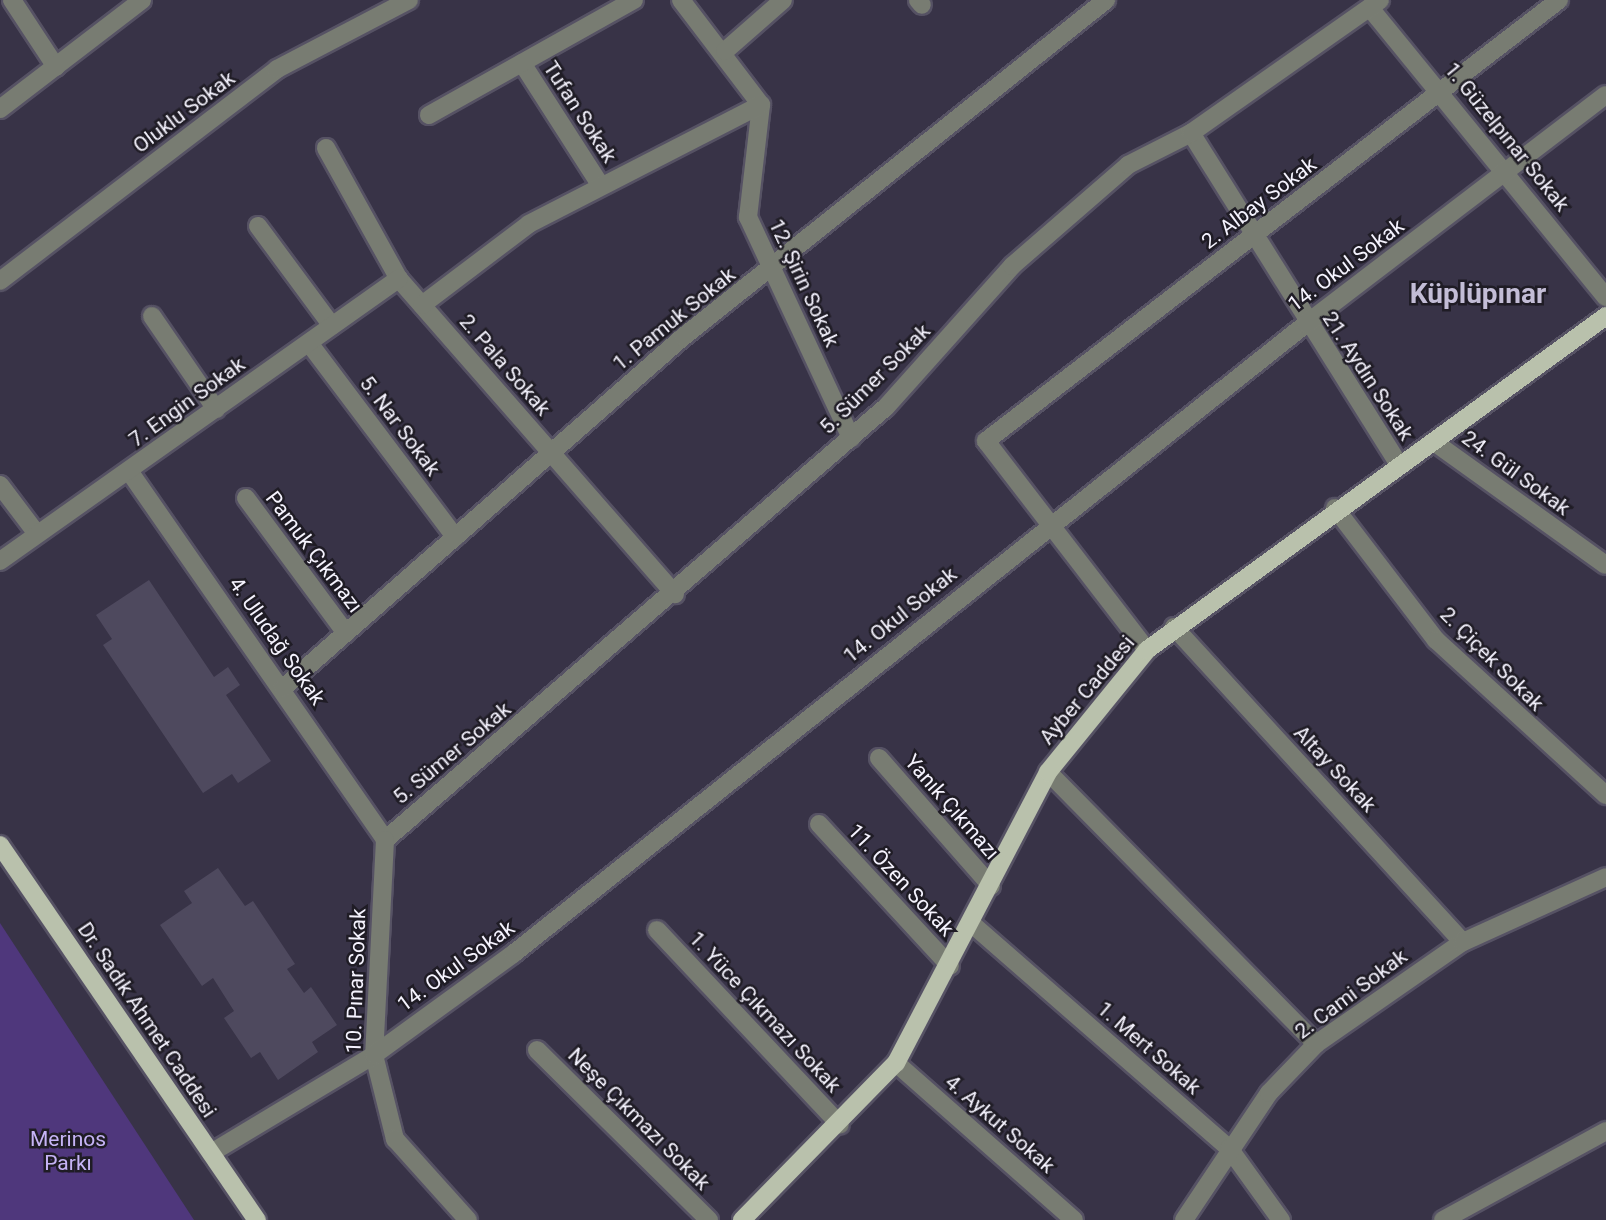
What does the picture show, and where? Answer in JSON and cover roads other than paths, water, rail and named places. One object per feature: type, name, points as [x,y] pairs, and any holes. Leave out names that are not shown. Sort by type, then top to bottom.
[{"type":"main road","name":"Ayber Caddesi","points":[[741,1220],[840,1125],[897,1063],[972,925],[1048,772],[1147,650],[1335,508],[1434,442],[1606,316]]},
{"type":"main road","name":"Dr. Sadık Ahmet Caddesi","points":[[0,845],[257,1220]]},
{"type":"street","points":[[12,0],[56,67]]},
{"type":"street","points":[[0,108],[142,0]]},
{"type":"street","name":"Oluklu Sokak","points":[[0,281],[277,69],[409,0]]},
{"type":"street","name":"Tufan Sokak","points":[[429,115],[634,0]]},
{"type":"street","points":[[422,305],[529,224],[761,105],[725,51],[681,0]]},
{"type":"street","points":[[725,51],[783,0]]},
{"type":"street","name":"1. Pamuk Sokak","points":[[283,688],[552,452],[770,269],[1106,0]]},
{"type":"street","name":"2. Albay Sokak","points":[[1048,526],[986,442],[1442,93],[1559,0]]},
{"type":"street","name":"1. Güzelpınar Sokak","points":[[1375,4],[1442,93],[1606,297]]},
{"type":"street","name":"5. Sümer Sokak","points":[[385,840],[675,594],[851,438],[1012,266],[1128,165],[1191,133],[1375,4]]},
{"type":"street","name":"Tufan Sokak","points":[[522,63],[601,186]]},
{"type":"street","name":"14. Okul Sokak","points":[[211,1153],[374,1055],[513,954],[1048,526],[1306,324],[1606,95]]},
{"type":"street","name":"12. Şirin Sokak","points":[[761,105],[748,217],[851,438]]},
{"type":"street","name":"21. Aydın Sokak","points":[[1191,133],[1251,237],[1399,464]]},
{"type":"street","name":"2. Pala Sokak","points":[[326,148],[399,279],[675,594]]},
{"type":"street","points":[[258,226],[332,326]]},
{"type":"street","name":"7. Engin Sokak","points":[[0,561],[399,279]]},
{"type":"street","points":[[152,316],[216,409]]},
{"type":"street","name":"5. Nar Sokak","points":[[309,343],[455,537]]},
{"type":"street","name":"24. Gül Sokak","points":[[1434,442],[1606,565]]},
{"type":"street","name":"4. Uludağ Sokak","points":[[129,471],[283,688],[385,840]]},
{"type":"street","points":[[0,485],[37,534]]},
{"type":"street","name":"Pamuk Çıkmazı","points":[[246,498],[346,633]]},
{"type":"street","name":"2. Çiçek Sokak","points":[[1335,508],[1436,640],[1606,795]]},
{"type":"street","points":[[1048,526],[1147,650]]},
{"type":"street","name":"Altay Sokak","points":[[1174,627],[1463,942]]},
{"type":"street","name":"Yanık Çıkmazı","points":[[879,758],[991,886]]},
{"type":"street","points":[[1048,772],[1316,1044]]},
{"type":"street","name":"11. Özen Sokak","points":[[819,824],[950,966]]},
{"type":"street","name":"10. Pınar Sokak","points":[[385,840],[374,1055],[395,1139],[468,1220]]},
{"type":"street","name":"2. Cami Sokak","points":[[1184,1220],[1229,1148],[1316,1044],[1463,942],[1606,877]]},
{"type":"street","name":"1. Mert Sokak","points":[[972,925],[1229,1148],[1281,1220]]},
{"type":"street","name":"1. Yüce Çıkmazı Sokak","points":[[657,930],[840,1125]]},
{"type":"street","name":"Neşe Çıkmazı Sokak","points":[[537,1050],[709,1220]]},
{"type":"street","name":"4. Aykut Sokak","points":[[897,1063],[1074,1220]]},
{"type":"street","points":[[1443,1220],[1606,1131]]},
{"type":"district","name":"Küplüpınar","points":[[1478,294]]},
{"type":"park label","name":"Merinos Parkı","points":[[68,1151]]}]
